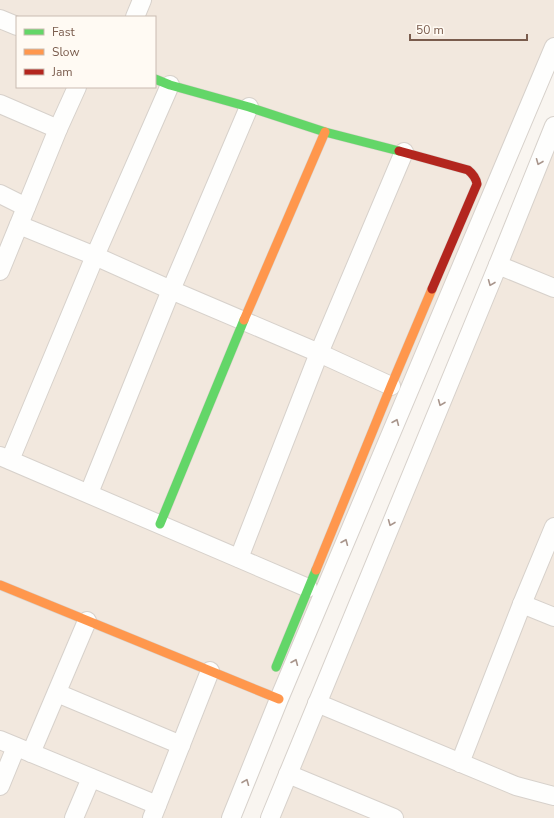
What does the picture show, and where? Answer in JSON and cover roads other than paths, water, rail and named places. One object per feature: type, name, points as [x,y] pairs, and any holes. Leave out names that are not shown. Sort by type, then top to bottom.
[{"type":"street","points":[[135,16],[142,0]]},
{"type":"street","points":[[0,19],[16,26]]},
{"type":"street","points":[[231,818],[279,699],[554,47]]},
{"type":"street","points":[[276,667],[391,386],[478,184],[476,178],[468,170],[325,132],[162,82],[95,256],[5,458],[308,588]]},
{"type":"street","points":[[0,271],[58,129],[77,88]]},
{"type":"street","points":[[0,104],[58,129]]},
{"type":"street","points":[[89,493],[171,290],[248,108]]},
{"type":"street","points":[[270,818],[554,126]]},
{"type":"street","points":[[160,524],[244,321],[325,132]]},
{"type":"street","points":[[239,558],[319,353],[404,152]]},
{"type":"street","points":[[0,194],[26,206]]},
{"type":"street","points":[[19,225],[95,256],[319,353],[391,386]]},
{"type":"street","points":[[498,265],[554,288]]},
{"type":"street","points":[[460,763],[522,604],[554,527]]},
{"type":"street","points":[[0,585],[279,699]]},
{"type":"street","points":[[522,604],[554,617]]},
{"type":"street","points":[[0,786],[16,747],[57,692],[87,621]]},
{"type":"street","points":[[16,747],[91,778],[154,812],[210,671]]},
{"type":"street","points":[[57,692],[181,745]]},
{"type":"street","points":[[317,703],[516,786],[554,796]]},
{"type":"street","points":[[288,774],[394,818]]},
{"type":"street","points":[[74,818],[91,778]]}]
